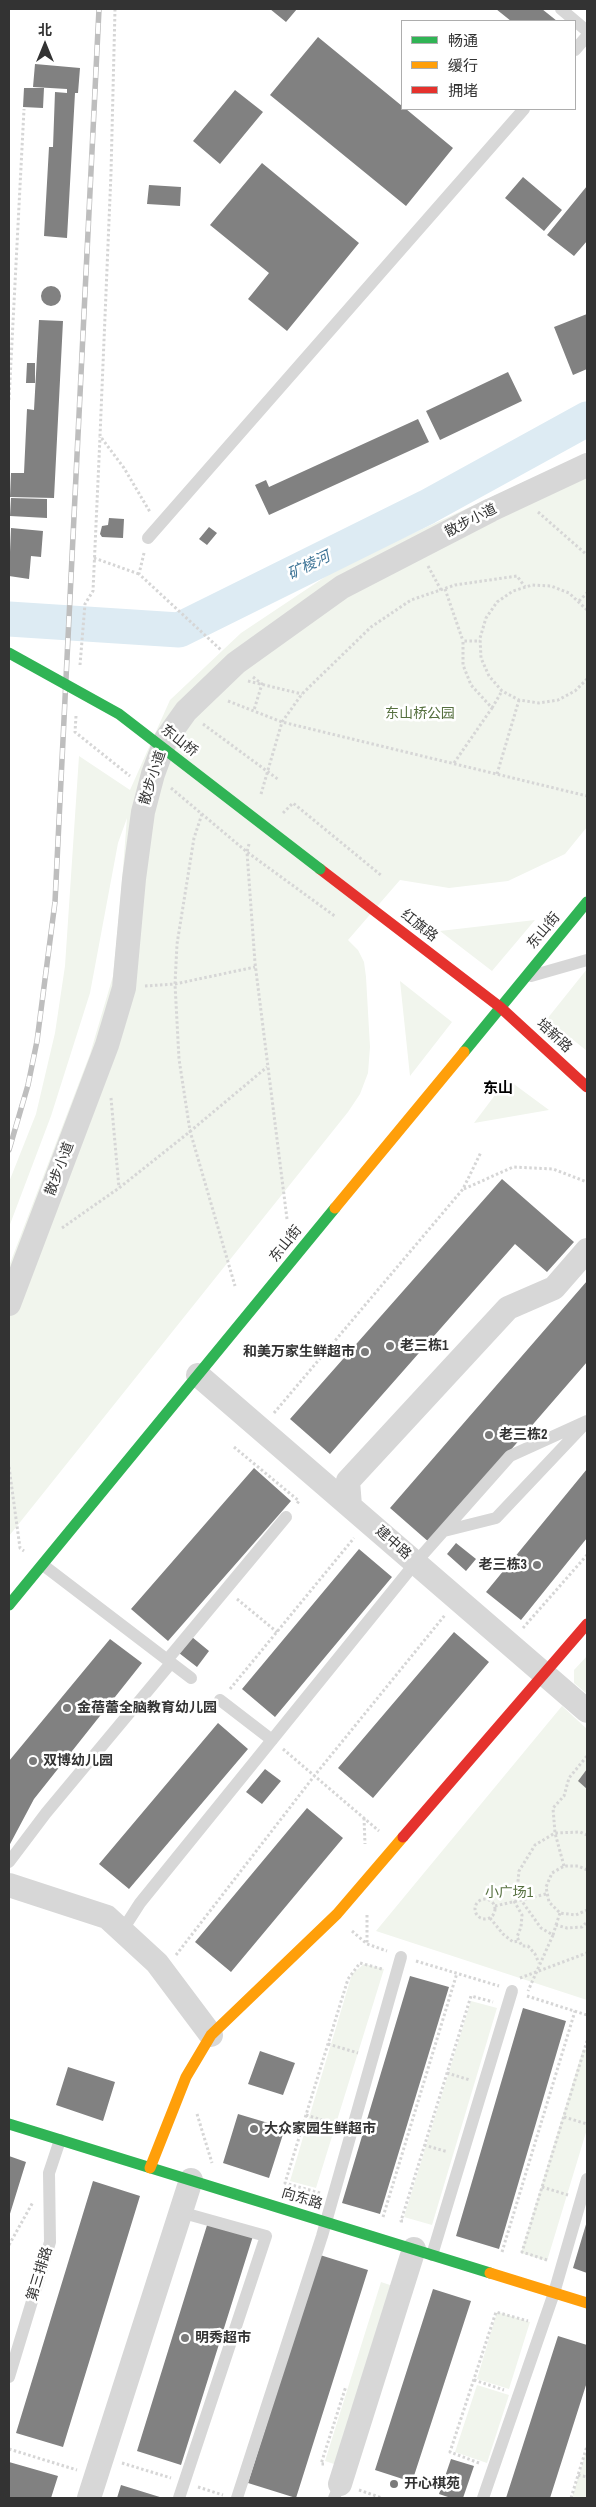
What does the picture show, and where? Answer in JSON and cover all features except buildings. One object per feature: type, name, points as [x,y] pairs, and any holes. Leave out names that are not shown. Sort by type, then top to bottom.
[{"type":"main road","name":"东山桥","points":[[9,654],[119,714],[320,869]]},
{"type":"main road","name":"红旗路","points":[[320,869],[500,1007]]},
{"type":"main road","name":"东山街","points":[[9,1605],[587,902]]},
{"type":"main road","name":"培新路","points":[[500,1007],[583,1081]]},
{"type":"main road","points":[[150,2168],[186,2077],[211,2035],[337,1914],[587,1624]]},
{"type":"main road","name":"向东路","points":[[9,2124],[587,2303]]},
{"type":"street","name":"散步小道","points":[[9,1304],[107,1045],[124,988],[134,879],[151,782],[166,739],[186,711],[223,674],[275,633],[342,587],[521,496],[587,465]]},
{"type":"street","points":[[350,1506],[348,1481],[508,1308],[554,1288],[587,1250]]},
{"type":"street","name":"建中路","points":[[198,1375],[587,1711]]},
{"type":"street","points":[[9,1885],[106,1917],[157,1963],[211,2035]]},
{"type":"street","points":[[89,2498],[191,2180]]},
{"type":"street","points":[[337,2491],[423,2252]]},
{"type":"lane","points":[[561,9],[574,20]]},
{"type":"lane","points":[[576,22],[587,31]]},
{"type":"lane","points":[[576,49],[587,36]]},
{"type":"lane","points":[[148,538],[523,110]]},
{"type":"lane","points":[[524,978],[587,960]]},
{"type":"lane","points":[[122,1931],[140,1903],[275,1742],[416,1562],[510,1456],[587,1421]]},
{"type":"lane","points":[[444,1531],[496,1518],[587,1421]]},
{"type":"lane","points":[[9,1862],[46,1813],[286,1517]]},
{"type":"lane","points":[[43,1565],[191,1678]]},
{"type":"lane","points":[[224,1695],[275,1742]]},
{"type":"lane","points":[[237,2498],[326,2222],[401,1957]]},
{"type":"lane","points":[[423,2252],[438,2233],[512,1991]]},
{"type":"lane","name":"第三排路","points":[[9,2378],[50,2242],[49,2173],[60,2140]]},
{"type":"lane","points":[[483,2498],[554,2293],[587,2179]]},
{"type":"lane","points":[[179,2498],[266,2236],[180,2212]]},
{"type":"path","points":[[80,670],[85,604],[93,591],[111,173],[115,9]]},
{"type":"path","points":[[9,400],[24,109]]},
{"type":"path","points":[[100,436],[124,468],[150,510],[150,528],[139,574]]},
{"type":"path","points":[[521,496],[587,555]]},
{"type":"path","points":[[418,548],[443,589],[463,641],[463,665],[471,685],[492,708]]},
{"type":"path","points":[[94,558],[139,574],[211,640]]},
{"type":"path","points":[[260,798],[266,770],[282,722],[302,694],[371,627],[411,600],[443,589],[517,576],[525,587]]},
{"type":"path","points":[[587,610],[569,593],[551,586],[525,587],[513,591],[498,602],[486,618],[480,642],[481,658],[489,676],[502,691],[519,700],[539,703],[558,700],[575,691],[587,679]]},
{"type":"path","points":[[579,601],[587,593]]},
{"type":"path","points":[[463,641],[480,642]]},
{"type":"path","points":[[223,674],[302,694]]},
{"type":"path","points":[[454,763],[502,691]]},
{"type":"path","points":[[204,692],[282,722],[587,796]]},
{"type":"path","points":[[498,774],[519,700]]},
{"type":"path","points":[[77,706],[75,732],[202,814],[247,852],[336,917]]},
{"type":"path","points":[[186,711],[279,780]]},
{"type":"path","points":[[293,803],[382,876]]},
{"type":"path","points":[[202,814],[194,838],[178,935],[175,984],[179,1059],[190,1131],[235,1286]]},
{"type":"path","points":[[249,843],[247,852],[255,967],[286,1219]]},
{"type":"path","points":[[124,988],[175,984],[255,967]]},
{"type":"path","points":[[59,1231],[119,1188],[268,1066]]},
{"type":"path","points":[[111,1093],[119,1188]]},
{"type":"path","points":[[261,1429],[463,1189],[481,1152]]},
{"type":"path","points":[[463,1189],[513,1167],[553,1169],[587,1182]]},
{"type":"path","points":[[234,1447],[299,1501]]},
{"type":"path","points":[[9,1467],[20,1548]]},
{"type":"path","points":[[224,1695],[354,1540],[350,1506]]},
{"type":"path","points":[[521,1630],[587,1555]]},
{"type":"path","points":[[166,1974],[176,1954],[315,1775],[458,1599]]},
{"type":"path","points":[[244,1604],[276,1632]]},
{"type":"path","points":[[275,1742],[396,1846]]},
{"type":"path","points":[[564,1866],[555,1833],[553,1808],[564,1796],[569,1778],[587,1756]]},
{"type":"path","points":[[553,1935],[541,1928],[530,1916],[520,1900],[517,1892],[519,1871],[535,1845],[555,1833],[580,1832],[587,1835]]},
{"type":"path","points":[[587,1864],[586,1869],[564,1866],[552,1873],[546,1887],[549,1902],[560,1913],[576,1915],[587,1910]]},
{"type":"path","points":[[495,1906],[546,1894]]},
{"type":"path","points":[[485,1898],[495,1906],[494,1913],[490,1918],[483,1919],[478,1916],[475,1906],[485,1898]]},
{"type":"path","points":[[514,1901],[522,1915],[521,1928],[517,1937],[522,1946],[528,1946],[539,1963]]},
{"type":"path","points":[[526,1996],[553,1935],[560,1913]]},
{"type":"path","points":[[490,1918],[496,1929],[513,1942],[519,1941]]},
{"type":"path","points":[[553,1935],[556,1925],[567,1928],[582,1927],[587,1922]]},
{"type":"path","points":[[367,1944],[401,1957],[587,2015]]},
{"type":"path","points":[[535,1972],[587,1953]]},
{"type":"path","points":[[333,2196],[285,2183],[348,1978],[360,1963],[397,1973]]},
{"type":"path","points":[[374,2214],[383,2217],[457,1973]]},
{"type":"path","points":[[438,2233],[401,2221],[424,2145],[470,1996],[507,2006]]},
{"type":"path","points":[[494,2249],[503,2252],[575,2012]]},
{"type":"path","points":[[562,2266],[522,2252],[587,2041]]},
{"type":"path","points":[[328,2044],[373,2058]]},
{"type":"path","points":[[447,2073],[484,2084]]},
{"type":"path","points":[[197,2113],[220,2189]]},
{"type":"path","points":[[306,2115],[352,2129]]},
{"type":"path","points":[[564,2117],[587,2124]]},
{"type":"path","points":[[424,2145],[461,2157]]},
{"type":"path","points":[[9,2245],[49,2173]]},
{"type":"path","points":[[542,2187],[582,2199]]},
{"type":"path","points":[[493,2468],[450,2452],[496,2312],[543,2325]]},
{"type":"path","points":[[474,2380],[519,2394]]},
{"type":"path","points":[[571,2498],[587,2446]]},
{"type":"path","points":[[9,2449],[184,2483],[218,2494]]},
{"type":"path","points":[[578,2475],[587,2478]]},
{"type":"green space","name":"东山桥公园","points":[[587,453],[587,827],[565,854],[508,881],[449,888],[400,880],[348,940],[358,950],[364,962],[366,977],[370,1047],[368,1073],[360,1094],[348,1112],[9,1536],[9,1266],[90,1054],[113,976],[121,893],[127,818],[118,843],[90,993],[51,1116],[9,1227],[9,1182],[36,1114],[55,1033],[65,966],[79,756],[130,790],[170,700],[241,633],[340,567]]},
{"type":"green space","points":[[535,920],[492,971],[440,931]]},
{"type":"green space","points":[[587,969],[587,1051],[547,1019]]},
{"type":"green space","points":[[400,981],[452,1022],[410,1076]]},
{"type":"green space","points":[[507,1079],[549,1110],[474,1123]]},
{"type":"green space","points":[[587,1656],[587,1694],[574,1683],[574,1670]]},
{"type":"green space","name":"小广场1","points":[[562,1706],[587,1729],[587,2000],[376,1931]]},
{"type":"green space","points":[[364,1964],[384,1969],[316,2188],[290,2181],[352,1974]]},
{"type":"green space","points":[[471,2001],[497,2008],[432,2225],[404,2217]]},
{"type":"green space","points":[[583,2049],[587,2050],[587,2129],[547,2261],[521,2253]]},
{"type":"green space","points":[[381,2282],[396,2287],[340,2466],[325,2461]]},
{"type":"green space","points":[[497,2312],[530,2322],[509,2389],[477,2379]]},
{"type":"green space","points":[[477,2385],[509,2395],[487,2463],[455,2452]]},
{"type":"green space","points":[[587,2448],[587,2498],[572,2498]]},
{"type":"waterway","name":"矿棱河","points":[[9,619],[179,630],[427,507],[587,419]]},
{"type":"railway","points":[[9,1150],[28,1085],[37,1041],[55,902],[99,9]]},
{"type":"traffic: fast","points":[[9,653],[119,714],[320,869]]},
{"type":"traffic: fast","points":[[464,1052],[587,902]]},
{"type":"traffic: fast","points":[[9,1605],[335,1208]]},
{"type":"traffic: fast","points":[[9,2124],[490,2273]]},
{"type":"traffic: slow","points":[[335,1208],[464,1052]]},
{"type":"traffic: slow","points":[[150,2168],[186,2077],[211,2035],[337,1914],[403,1837]]},
{"type":"traffic: slow","points":[[490,2273],[587,2303]]},
{"type":"traffic: jam","points":[[320,869],[500,1007],[587,1087]]},
{"type":"traffic: jam","points":[[403,1837],[587,1624]]},
{"type":"place","name":"老三栋1","points":[[390,1346]]},
{"type":"place","name":"和美万家生鲜超市","points":[[365,1352]]},
{"type":"place","name":"老三栋2","points":[[489,1435]]},
{"type":"place","name":"老三栋3","points":[[537,1565]]},
{"type":"place","name":"金蓓蕾全脑教育幼儿园","points":[[67,1708]]},
{"type":"place","name":"双博幼儿园","points":[[33,1761]]},
{"type":"place","name":"大众家园生鲜超市","points":[[254,2129]]},
{"type":"place","name":"明秀超市","points":[[185,2338]]},
{"type":"place","name":"开心棋苑","points":[[394,2484]]},
{"type":"district","name":"东山","points":[[498,1089]]}]
